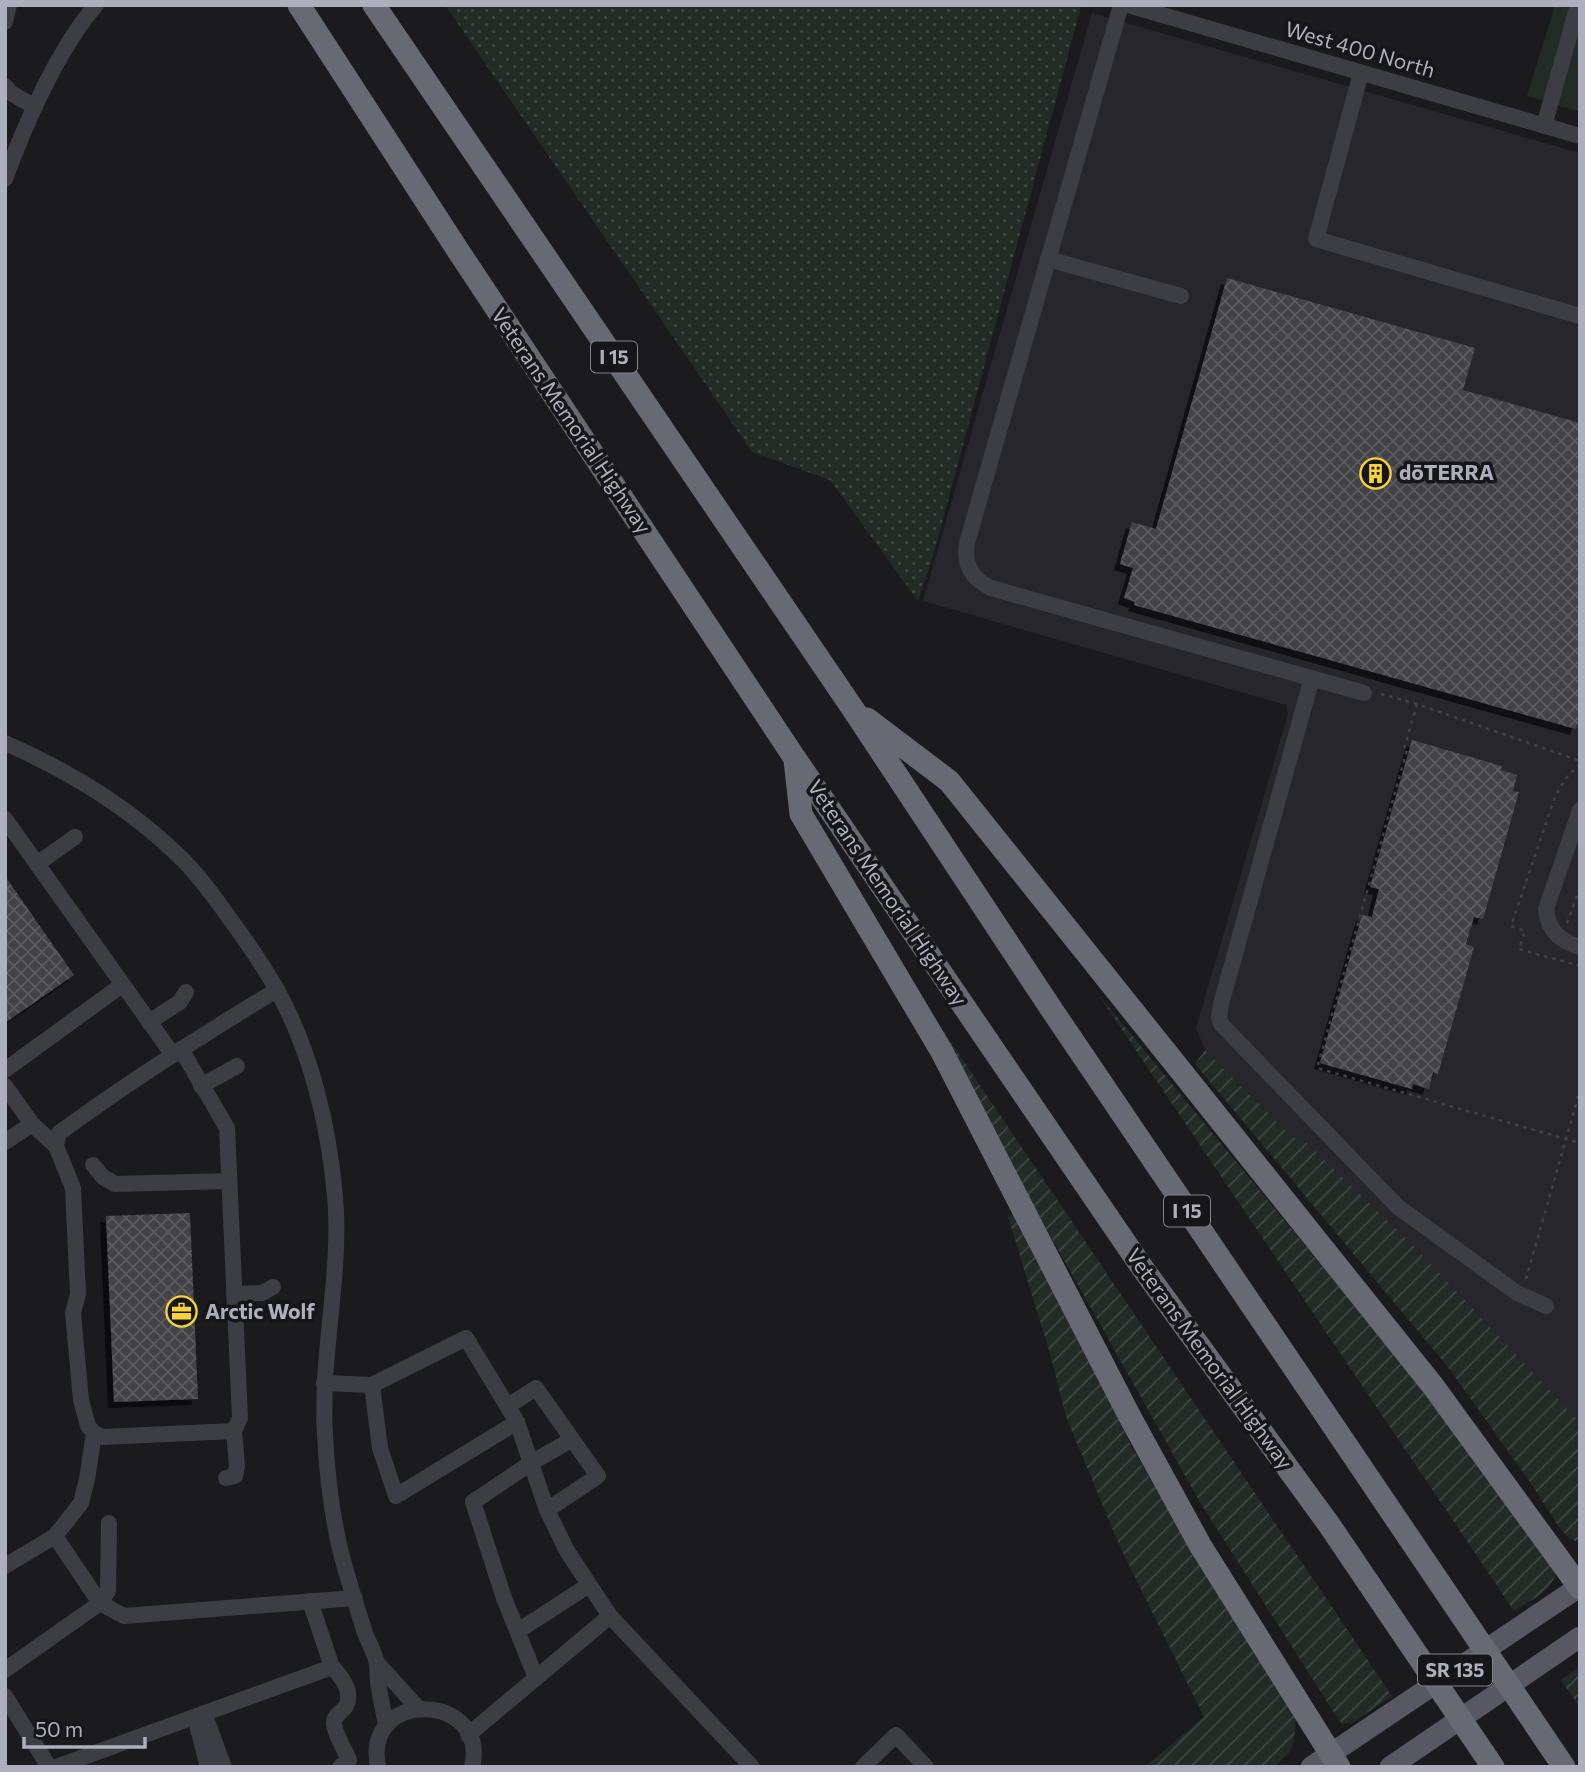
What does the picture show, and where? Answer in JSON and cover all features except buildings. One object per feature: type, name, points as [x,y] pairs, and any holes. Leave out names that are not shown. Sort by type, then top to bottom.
[{"type":"highway","name":"Veterans Memorial Highway","points":[[299,5],[463,259],[794,757],[1141,1266],[1330,1526],[1493,1767]]},
{"type":"highway","name":"I 15","points":[[374,5],[853,709],[1061,1025],[1564,1767]]},
{"type":"highway","points":[[853,709],[949,781],[1433,1385],[1579,1587]]},
{"type":"highway","points":[[794,757],[801,814],[942,1052],[1130,1417],[1200,1545],[1335,1760]]},
{"type":"main road","name":"SR 135","points":[[1311,1767],[1335,1760],[1579,1587]]},
{"type":"main road","name":"SR 135","points":[[1390,1767],[1580,1637]]},
{"type":"street","points":[[5,22],[9,5]]},
{"type":"street","points":[[5,178],[20,136],[35,107],[57,66],[96,5]]},
{"type":"street","points":[[1121,5],[967,543],[966,557],[970,571],[975,579],[990,588],[1364,693]]},
{"type":"street","name":"West 400 North","points":[[1128,5],[1580,136]]},
{"type":"street","points":[[1544,126],[1572,58],[1578,5]]},
{"type":"street","points":[[1361,73],[1316,239],[1580,316]]},
{"type":"street","points":[[5,86],[11,93],[35,107]]},
{"type":"street","points":[[1048,259],[1181,296]]},
{"type":"street","points":[[1312,678],[1219,1010],[1221,1024],[1398,1207],[1521,1296],[1546,1306]]},
{"type":"street","points":[[5,743],[63,770],[93,789],[145,826],[181,858],[220,904],[277,990],[298,1038],[323,1117],[335,1195],[335,1267],[324,1383],[324,1432],[334,1516],[342,1555],[377,1663],[386,1726]]},
{"type":"street","points":[[1580,810],[1546,909],[1548,923],[1557,936],[1580,947]]},
{"type":"street","points":[[5,819],[149,1022],[177,1052],[226,1128],[240,1418],[234,1430],[237,1466],[235,1476],[226,1478]]},
{"type":"street","points":[[37,864],[75,837]]},
{"type":"street","points":[[5,1070],[122,985]]},
{"type":"street","points":[[55,1146],[59,1133],[177,1052],[277,990]]},
{"type":"street","points":[[149,1022],[180,1002],[186,992]]},
{"type":"street","points":[[201,1086],[237,1066]]},
{"type":"street","points":[[5,1086],[32,1124],[55,1146],[73,1188],[78,1294],[73,1314],[79,1388],[88,1426],[102,1437],[234,1430]]},
{"type":"street","points":[[5,1142],[32,1124]]},
{"type":"street","points":[[93,1165],[103,1177],[116,1184],[229,1181]]},
{"type":"street","points":[[234,1294],[262,1293],[273,1287]]},
{"type":"street","points":[[324,1383],[372,1385],[466,1338],[517,1422],[547,1510],[567,1551],[589,1585],[610,1616],[752,1767]]},
{"type":"street","points":[[372,1385],[380,1448],[396,1496],[517,1422]]},
{"type":"street","points":[[508,1406],[536,1388],[598,1476],[547,1510]]},
{"type":"street","points":[[5,1566],[55,1536],[81,1503],[94,1433]]},
{"type":"street","points":[[536,1678],[504,1598],[473,1502],[571,1440]]},
{"type":"street","points":[[5,1670],[100,1603],[108,1591],[109,1523]]},
{"type":"street","points":[[55,1536],[100,1603],[124,1616],[355,1598]]},
{"type":"street","points":[[518,1631],[589,1585]]},
{"type":"street","points":[[310,1601],[332,1667],[348,1691],[346,1706],[336,1716],[334,1724],[349,1760],[340,1767]]},
{"type":"street","points":[[468,1734],[610,1616]]},
{"type":"street","points":[[377,1663],[413,1703],[447,1713],[459,1722],[468,1734],[472,1748],[472,1767]]},
{"type":"street","points":[[56,1767],[89,1761],[199,1715],[332,1667]]},
{"type":"street","points":[[5,1696],[49,1767]]},
{"type":"street","points":[[376,1765],[380,1737],[386,1726],[413,1703]]},
{"type":"street","points":[[199,1715],[208,1767]]},
{"type":"street","points":[[199,1715],[224,1767]]},
{"type":"street","points":[[863,1767],[896,1735],[926,1767]]},
{"type":"path","points":[[1364,693],[1365,689],[1417,704],[1580,763],[1565,779],[1555,797],[1511,926],[1525,931],[1519,949],[1580,966]]},
{"type":"path","points":[[1417,704],[1404,749],[1407,750],[1317,1068],[1580,1143]]},
{"type":"path","points":[[1521,1296],[1580,1090]]},
{"type":"shaded area","points":[[445,5],[1081,7],[932,560],[918,601],[830,480],[752,452]]},
{"type":"shaded area","points":[[1555,5],[1580,5],[1580,112],[1527,96]]},
{"type":"shaded area","points":[[1092,13],[1580,153],[1580,1422],[1416,1248],[1306,1142],[1292,1137],[1205,1050],[1196,1028],[1288,714],[1286,705],[923,601]]},
{"type":"shaded area","points":[[1098,994],[1443,1413],[1555,1571],[1551,1584],[1540,1594],[1514,1611]]},
{"type":"shaded area","points":[[921,998],[1392,1696],[1352,1723],[1342,1724],[1336,1716],[1201,1504],[965,1084]]},
{"type":"shaded area","points":[[1205,1050],[1292,1137],[1306,1142],[1416,1248],[1580,1422],[1580,1544],[1559,1527],[1448,1367],[1195,1064]]},
{"type":"shaded area","points":[[1014,1214],[1085,1348],[1130,1444],[1216,1590],[1296,1716],[1294,1741],[1289,1753],[1274,1767],[1145,1767],[1204,1717],[1120,1547],[1066,1417],[1051,1357],[1008,1217]]},
{"type":"shaded area","points":[[1580,1666],[1580,1708],[1561,1680]]},
{"type":"place","name":"dōTERRA","points":[[1376,473]]},
{"type":"place","name":"Arctic Wolf","points":[[182,1312]]}]
